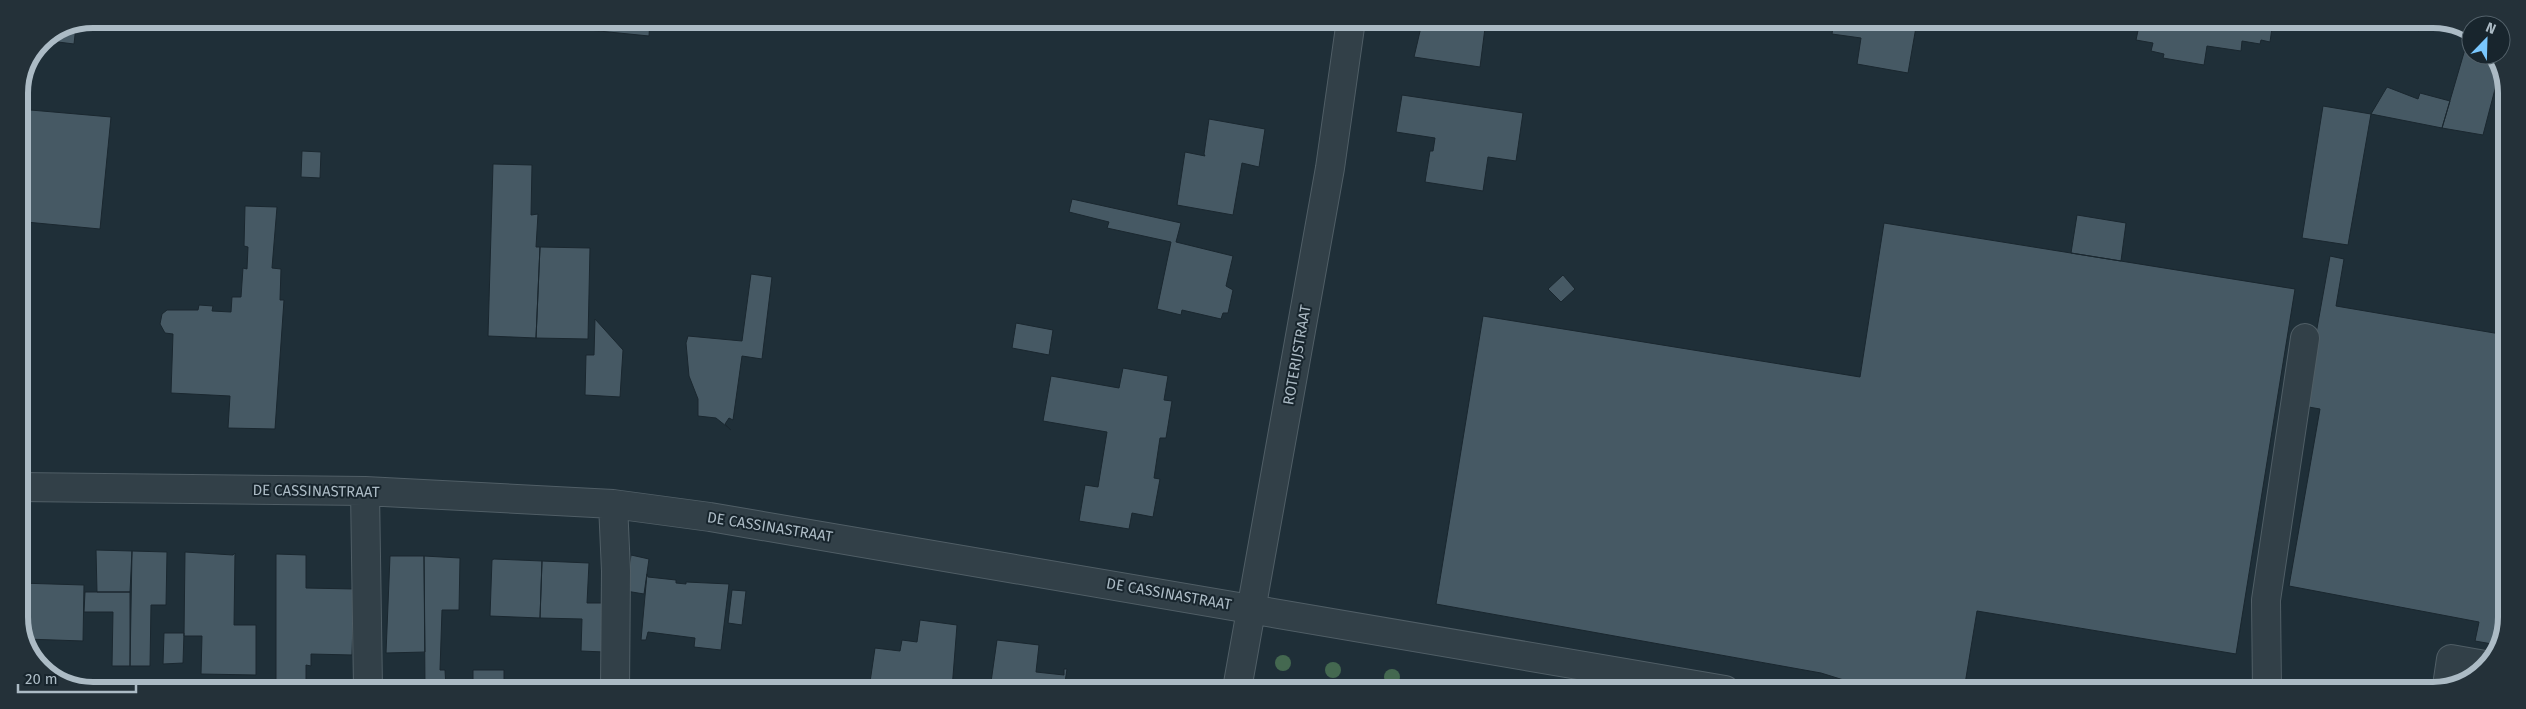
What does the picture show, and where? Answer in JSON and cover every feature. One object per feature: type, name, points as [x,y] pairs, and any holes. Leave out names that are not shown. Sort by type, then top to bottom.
[{"type":"street","name":"ROTERIJSTRAAT","points":[[1238,682],[1330,168],[1350,28]]},
{"type":"street","points":[[2267,682],[2266,600],[2305,338]]},
{"type":"street","name":"DE CASSINASTRAAT","points":[[28,486],[365,492],[613,504],[710,517],[1252,608],[1602,679],[1636,682]]},
{"type":"street","points":[[365,492],[368,682]]},
{"type":"street","points":[[613,504],[616,571],[615,682]]},
{"type":"street","points":[[2448,680],[2451,659],[2477,664]]},
{"type":"building","points":[[568,28],[649,28],[649,36]]},
{"type":"building","points":[[1421,28],[1485,28],[1480,67],[1414,57]]},
{"type":"building","points":[[1833,28],[1916,28],[1908,73],[1857,64],[1861,38],[1832,34]]},
{"type":"building","points":[[2139,28],[2272,28],[2270,42],[2261,40],[2260,44],[2242,41],[2241,51],[2207,46],[2204,65],[2163,58],[2164,54],[2151,51],[2153,43],[2136,40]]},
{"type":"building","points":[[76,30],[74,44],[54,41],[68,32]]},
{"type":"building","points":[[2461,63],[2461,65],[2492,65],[2494,68],[2497,81],[2483,135],[2442,128]]},
{"type":"building","points":[[2387,87],[2418,99],[2420,93],[2450,101],[2442,128],[2371,114]]},
{"type":"building","points":[[1402,95],[1523,113],[1516,161],[1488,157],[1483,191],[1425,182],[1430,151],[1433,151],[1435,138],[1396,132]]},
{"type":"building","points":[[2323,106],[2371,114],[2348,245],[2302,238]]},
{"type":"building","points":[[28,110],[111,117],[100,229],[28,222]]},
{"type":"building","points":[[1209,119],[1265,129],[1259,167],[1242,163],[1233,215],[1177,205],[1185,152],[1205,156]]},
{"type":"building","points":[[302,151],[321,152],[320,178],[301,177]]},
{"type":"building","points":[[493,164],[532,165],[531,215],[538,214],[536,247],[540,247],[536,338],[488,336]]},
{"type":"building","points":[[1072,199],[1181,223],[1176,242],[1233,256],[1226,286],[1233,290],[1228,313],[1223,313],[1221,319],[1182,310],[1181,315],[1157,309],[1171,242],[1107,228],[1109,222],[1069,212]]},
{"type":"building","points":[[245,206],[277,207],[272,268],[281,269],[280,300],[284,300],[275,429],[228,428],[230,396],[171,393],[173,334],[165,333],[160,324],[162,314],[167,310],[198,310],[199,305],[213,306],[212,311],[231,312],[232,297],[241,297],[243,268],[247,269],[248,247],[244,246]]},
{"type":"building","points":[[2077,215],[2126,223],[2121,261],[2071,253]]},
{"type":"building","points":[[1884,223],[2295,289],[2236,654],[1977,611],[1965,682],[1850,682],[1821,673],[1436,604],[1483,316],[1860,377]]},
{"type":"building","points":[[540,247],[590,248],[588,339],[536,338]]},
{"type":"building","points":[[2330,256],[2344,259],[2336,306],[2498,334],[2498,625],[2492,644],[2475,641],[2479,622],[2289,586],[2320,409],[2303,406]]},
{"type":"building","points":[[751,274],[772,277],[762,359],[742,356],[733,420],[729,418],[725,424],[731,430],[716,418],[698,416],[698,399],[689,376],[686,343],[688,336],[742,341]]},
{"type":"building","points":[[1563,275],[1575,289],[1561,302],[1548,289]]},
{"type":"building","points":[[595,319],[623,350],[620,397],[585,395],[586,355],[594,355]]},
{"type":"building","points":[[1016,323],[1053,330],[1049,355],[1012,348]]},
{"type":"building","points":[[1123,368],[1168,376],[1164,400],[1172,401],[1166,438],[1160,438],[1154,478],[1160,479],[1153,517],[1132,513],[1129,529],[1079,521],[1085,485],[1098,487],[1107,432],[1043,421],[1051,376],[1119,388]]},
{"type":"building","points":[[96,550],[132,551],[130,592],[97,592]]},
{"type":"building","points":[[132,551],[167,552],[166,605],[151,605],[150,666],[130,666]]},
{"type":"building","points":[[185,552],[233,555],[235,553],[234,625],[256,625],[256,675],[201,674],[202,636],[184,636]]},
{"type":"building","points":[[276,554],[306,555],[306,588],[354,589],[352,655],[311,654],[311,666],[306,665],[306,682],[276,682]]},
{"type":"building","points":[[631,555],[649,559],[644,594],[626,591]]},
{"type":"building","points":[[390,556],[424,556],[425,652],[386,653]]},
{"type":"building","points":[[424,556],[460,558],[459,610],[442,610],[440,670],[445,670],[446,682],[425,682]]},
{"type":"building","points":[[492,560],[542,561],[540,618],[490,616]]},
{"type":"building","points":[[542,561],[589,563],[587,603],[605,603],[604,652],[581,651],[582,619],[540,618]]},
{"type":"building","points":[[647,574],[648,577],[676,580],[676,583],[729,584],[721,650],[694,647],[695,638],[648,632],[646,640],[641,640]]},
{"type":"building","points":[[28,583],[84,585],[83,641],[32,639],[28,620]]},
{"type":"building","points":[[732,590],[746,591],[742,625],[728,623]]},
{"type":"building","points":[[85,592],[130,592],[130,666],[112,666],[113,612],[84,612]]},
{"type":"building","points":[[920,620],[957,625],[953,682],[870,682],[875,648],[900,651],[902,640],[917,642]]},
{"type":"building","points":[[164,633],[184,633],[183,663],[163,664]]},
{"type":"building","points":[[997,640],[1039,645],[1036,672],[1064,675],[1064,669],[1067,669],[1065,682],[991,682]]},
{"type":"building","points":[[473,670],[504,670],[504,682],[473,682]]}]
